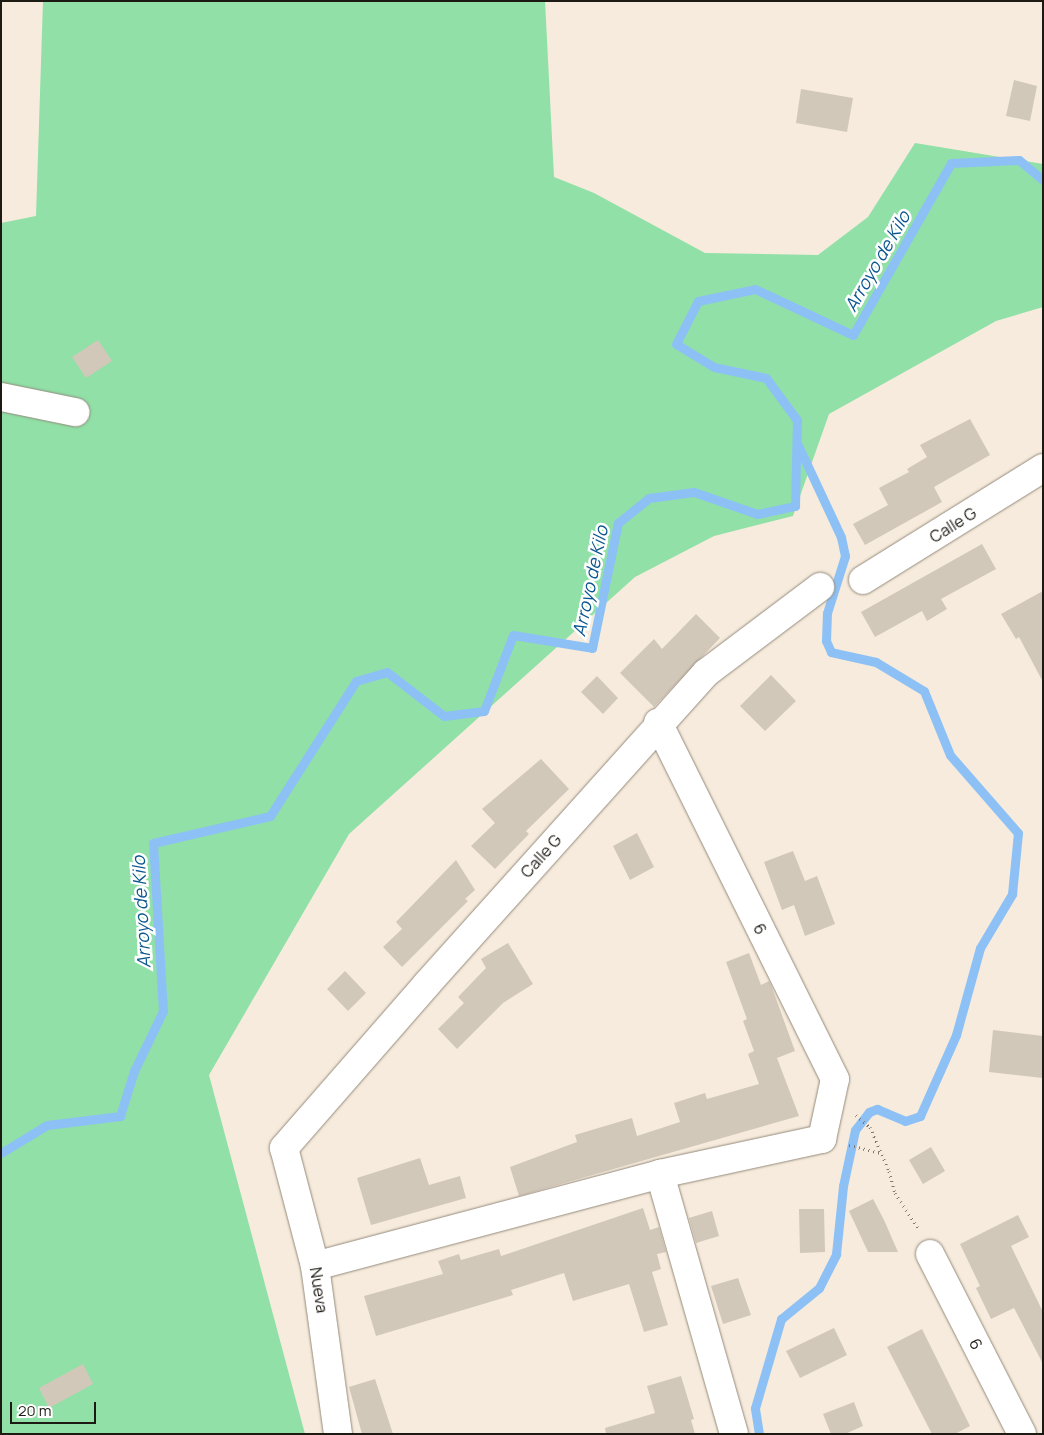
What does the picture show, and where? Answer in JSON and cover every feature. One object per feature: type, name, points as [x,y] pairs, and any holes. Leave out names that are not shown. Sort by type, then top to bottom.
[{"type":"street","points":[[1,397],[76,412]]},
{"type":"street","name":"Calle G","points":[[863,580],[1043,468]]},
{"type":"street","name":"Calle G","points":[[284,1148],[658,724],[706,673],[820,587]]},
{"type":"street","name":"6","points":[[658,724],[835,1079],[822,1140],[660,1174]]},
{"type":"street","name":"Nueva","points":[[284,1148],[315,1266],[338,1434]]},
{"type":"street","points":[[315,1266],[660,1174],[734,1434]]},
{"type":"street","name":"6","points":[[930,1254],[1022,1434]]},
{"type":"path","points":[[856,1114],[870,1127],[882,1153],[895,1193],[919,1229],[930,1254]]},
{"type":"path","points":[[858,1149],[882,1153]]},
{"type":"green space","points":[[43,1],[545,1],[554,177],[594,193],[705,253],[818,255],[868,217],[915,143],[1043,164],[1043,307],[996,321],[829,414],[793,516],[714,536],[635,577],[349,834],[209,1075],[305,1434],[1,1434],[1,223],[36,216]]},
{"type":"building","points":[[1014,80],[1037,86],[1030,121],[1006,116]]},
{"type":"building","points":[[801,89],[853,98],[847,132],[796,123]]},
{"type":"building","points":[[98,340],[112,361],[86,378],[72,357]]},
{"type":"building","points":[[970,419],[990,455],[934,487],[942,502],[865,545],[853,524],[888,505],[879,488],[909,472],[907,469],[927,457],[920,445]]},
{"type":"building","points":[[982,544],[996,569],[941,599],[947,609],[927,621],[922,611],[875,637],[861,612]]},
{"type":"building","points":[[1043,591],[1043,682],[1019,637],[1016,639],[1001,614]]},
{"type":"building","points":[[696,614],[720,638],[654,707],[620,673],[654,639],[662,649]]},
{"type":"building","points":[[771,675],[796,701],[765,731],[740,706]]},
{"type":"building","points":[[597,676],[618,698],[603,714],[581,692]]},
{"type":"building","points":[[541,759],[569,789],[526,831],[529,834],[495,869],[471,846],[495,823],[482,809]]},
{"type":"building","points":[[637,833],[654,867],[630,880],[613,846]]},
{"type":"building","points":[[793,851],[805,881],[817,876],[835,924],[805,936],[794,905],[782,910],[764,862]]},
{"type":"building","points":[[456,860],[475,890],[465,899],[468,901],[402,967],[383,947],[402,929],[396,922]]},
{"type":"building","points":[[508,943],[533,984],[503,1003],[457,1049],[438,1029],[464,1003],[458,997],[486,968],[481,959]]},
{"type":"building","points":[[749,953],[761,985],[769,981],[771,985],[795,1051],[777,1058],[799,1116],[519,1196],[510,1167],[577,1142],[575,1135],[632,1118],[637,1136],[680,1122],[674,1103],[705,1093],[707,1099],[759,1084],[748,1054],[754,1051],[743,1021],[747,1019],[726,962]]},
{"type":"building","points":[[345,971],[366,993],[348,1011],[327,989]]},
{"type":"building","points":[[993,1030],[1043,1036],[1043,1078],[989,1072]]},
{"type":"building","points":[[931,1147],[945,1171],[923,1184],[909,1160]]},
{"type":"building","points":[[420,1158],[429,1185],[460,1176],[466,1198],[371,1225],[357,1178]]},
{"type":"building","points":[[873,1199],[898,1252],[868,1252],[849,1211]]},
{"type":"building","points":[[643,1208],[650,1230],[659,1227],[666,1252],[657,1254],[661,1269],[652,1272],[668,1325],[644,1332],[629,1284],[573,1301],[564,1273],[511,1290],[513,1295],[376,1336],[364,1296],[443,1274],[438,1261],[459,1254],[461,1260],[499,1249],[501,1256]]},
{"type":"building","points":[[799,1209],[824,1209],[825,1252],[800,1253]]},
{"type":"building","points":[[712,1211],[719,1236],[696,1243],[689,1218]]},
{"type":"building","points":[[1018,1215],[1029,1237],[1011,1246],[1043,1312],[1043,1364],[1014,1308],[991,1319],[976,1288],[980,1286],[960,1244]]},
{"type":"building","points":[[738,1278],[751,1315],[723,1324],[711,1286]]},
{"type":"building","points":[[834,1328],[847,1355],[800,1378],[786,1351]]},
{"type":"building","points":[[922,1329],[970,1426],[955,1434],[932,1434],[887,1347]]},
{"type":"building","points":[[83,1364],[93,1384],[49,1408],[39,1388]]},
{"type":"building","points":[[681,1376],[694,1419],[691,1420],[695,1434],[606,1434],[605,1428],[655,1413],[647,1386]]},
{"type":"building","points":[[375,1379],[393,1434],[362,1434],[349,1387]]},
{"type":"building","points":[[854,1402],[863,1426],[845,1434],[831,1434],[823,1414]]},
{"type":"waterway","name":"Arroyo de Kilo","points":[[1,1153],[47,1125],[120,1116],[134,1071],[163,1011],[153,843],[270,816],[356,681],[387,672],[444,716],[484,711],[513,635],[592,648],[618,523],[649,498],[694,492],[757,514],[795,506],[797,420],[766,378],[714,367],[676,344],[698,301],[755,289],[853,335],[951,163],[1019,160],[1043,180]]},
{"type":"waterway","points":[[759,1434],[755,1408],[781,1319],[819,1288],[836,1254],[843,1186],[855,1130],[869,1112],[877,1109],[905,1121],[920,1116],[956,1035],[980,948],[1012,894],[1018,833],[950,755],[924,691],[876,662],[831,652],[826,641],[827,613],[845,556],[841,537],[797,443]]}]
